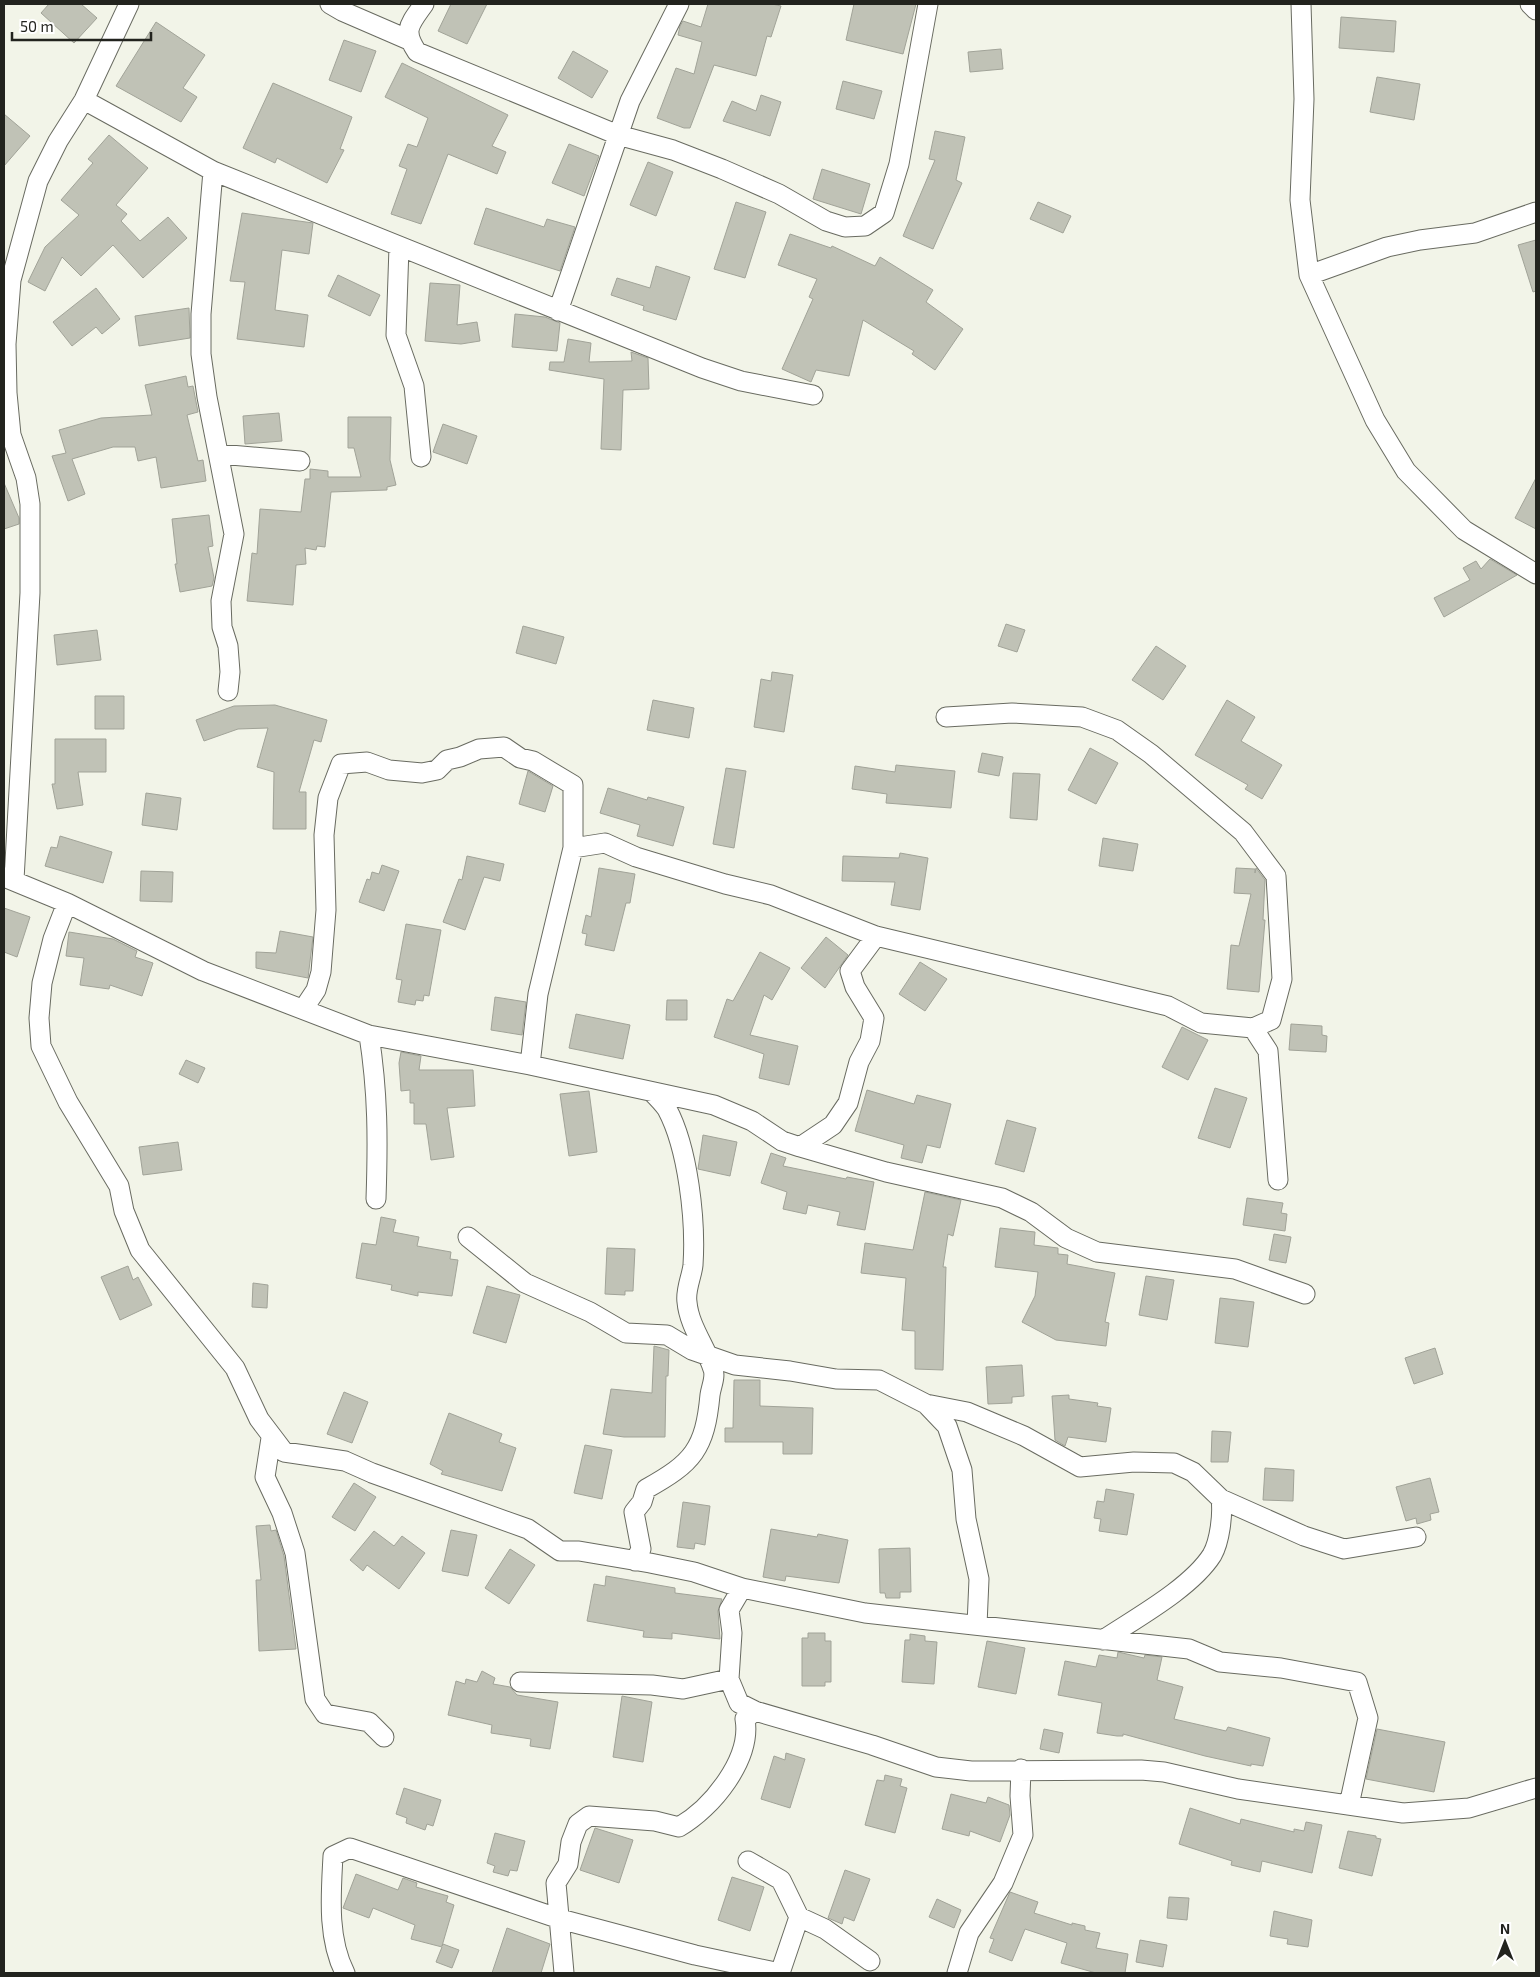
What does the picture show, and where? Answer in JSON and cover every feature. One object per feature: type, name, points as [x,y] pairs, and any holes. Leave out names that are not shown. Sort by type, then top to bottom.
[{"type":"street","points":[[129,4],[84,100],[58,142],[38,181],[7,277],[6,393],[11,435],[26,478],[30,504],[30,593],[9,879],[67,903],[203,971],[369,1034],[530,1065],[714,1105],[752,1121],[782,1141],[800,1148],[886,1172],[1002,1198],[1031,1212],[1066,1238],[1096,1252],[1235,1269],[1305,1294]]},
{"type":"street","points":[[330,4],[409,40]]},
{"type":"street","points":[[424,4],[408,29],[409,40],[417,52],[618,135],[673,150],[722,169],[779,194],[826,221],[845,227],[865,226],[884,213],[899,164],[928,4]]},
{"type":"street","points":[[558,311],[630,101],[679,4]]},
{"type":"street","points":[[1301,4],[1304,99],[1300,200],[1309,275],[1375,420],[1406,470],[1464,530],[1536,574]]},
{"type":"street","points":[[1530,4],[1536,10]]},
{"type":"street","points":[[84,100],[213,171],[399,247],[702,368],[741,381],[813,395]]},
{"type":"street","points":[[213,171],[201,314],[201,354],[206,397],[234,534],[221,601],[222,626],[228,646],[230,672],[228,691]]},
{"type":"street","points":[[1309,275],[1387,247],[1420,240],[1475,233],[1536,212]]},
{"type":"street","points":[[399,247],[396,335],[414,386],[421,457]]},
{"type":"street","points":[[219,454],[300,461]]},
{"type":"street","points":[[573,848],[605,843],[636,857],[724,884],[772,896],[876,936],[1168,1006],[1202,1023],[1253,1028],[1271,1020],[1282,979],[1281,925],[1276,876],[1242,832],[1152,754],[1117,730],[1082,717],[1012,713],[946,717]]},
{"type":"street","points":[[304,1008],[316,990],[321,972],[326,910],[324,835],[328,798],[341,764],[367,762],[389,770],[422,773],[437,770],[447,760],[479,749],[504,747],[520,758],[533,761],[573,785],[573,848],[538,994],[530,1065]]},
{"type":"street","points":[[67,903],[54,939],[42,983],[39,1018],[41,1046],[68,1102],[119,1186],[124,1211],[140,1250],[235,1368],[259,1418],[271,1438],[284,1452],[345,1461],[372,1473],[528,1529],[560,1551],[580,1551],[694,1572],[742,1588],[865,1613],[1189,1649],[1220,1662],[1281,1668],[1357,1682],[1368,1718],[1349,1805]]},
{"type":"street","points":[[800,1148],[833,1125],[848,1103],[859,1062],[870,1041],[874,1018],[856,987],[850,971],[876,936]]},
{"type":"street","points":[[1253,1028],[1268,1051],[1278,1180]]},
{"type":"street","points":[[369,1034],[376,1075],[379,1124],[376,1199]]},
{"type":"street","points":[[635,1561],[641,1549],[634,1512],[642,1502],[646,1489],[673,1474],[691,1457],[702,1440],[714,1372],[686,1301],[693,1266],[694,1222],[678,1135],[666,1107],[652,1092]]},
{"type":"street","points":[[468,1237],[524,1283],[590,1312],[626,1333],[667,1335],[692,1350],[735,1366],[790,1371],[836,1379],[879,1380],[926,1404],[967,1412],[1024,1436],[1080,1467],[1134,1462],[1174,1463],[1193,1472],[1221,1499],[1304,1536],[1344,1549],[1416,1537]]},
{"type":"street","points":[[926,1404],[947,1426],[962,1470],[966,1519],[979,1579],[977,1626]]},
{"type":"street","points":[[271,1438],[265,1477],[282,1513],[295,1553],[315,1700],[325,1714],[369,1722],[384,1737]]},
{"type":"street","points":[[1103,1640],[1185,1584],[1212,1554],[1223,1516],[1221,1499]]},
{"type":"street","points":[[742,1588],[729,1610],[732,1634],[728,1679],[739,1703],[755,1711],[872,1745],[936,1767],[971,1771],[1156,1771],[1238,1789],[1403,1813],[1469,1808],[1536,1788]]},
{"type":"street","points":[[520,1682],[652,1685],[683,1689],[728,1679]]},
{"type":"street","points":[[564,1973],[556,1883],[568,1864],[571,1842],[578,1824],[589,1816],[655,1821],[679,1827],[696,1817],[723,1785],[742,1757],[748,1734],[745,1719],[755,1711]]},
{"type":"street","points":[[957,1973],[969,1933],[1003,1883],[1023,1835],[1020,1796],[1021,1770]]},
{"type":"street","points":[[345,1973],[340,1964],[330,1910],[333,1856],[350,1848],[560,1919],[695,1956],[780,1973],[799,1917]]},
{"type":"street","points":[[748,1861],[781,1880],[799,1917],[825,1929],[870,1961]]},
{"type":"building","points":[[49,4],[81,4],[97,18],[74,43],[41,13]]},
{"type":"building","points":[[451,4],[487,4],[467,44],[438,31]]},
{"type":"building","points":[[708,4],[772,4],[781,6],[771,37],[767,36],[756,76],[714,65],[690,128],[684,128],[657,118],[676,68],[694,74],[702,42],[678,35],[680,26],[683,21],[701,27]]},
{"type":"building","points":[[854,4],[916,4],[903,54],[846,40]]},
{"type":"building","points":[[1341,17],[1396,21],[1394,52],[1339,48]]},
{"type":"building","points":[[156,22],[205,55],[183,88],[197,97],[181,122],[116,86]]},
{"type":"building","points":[[344,40],[376,51],[361,92],[329,80]]},
{"type":"building","points":[[1001,49],[1003,69],[970,72],[968,52]]},
{"type":"building","points":[[573,51],[608,71],[592,98],[558,78]]},
{"type":"building","points":[[402,63],[508,115],[492,146],[506,152],[497,174],[448,154],[421,224],[391,214],[407,169],[399,166],[408,144],[417,147],[428,118],[385,97]]},
{"type":"building","points":[[1377,77],[1420,84],[1414,120],[1370,112]]},
{"type":"building","points":[[843,81],[882,91],[874,119],[836,109]]},
{"type":"building","points":[[273,83],[352,117],[340,149],[344,150],[327,183],[277,158],[275,163],[243,148]]},
{"type":"building","points":[[761,95],[781,102],[770,136],[723,121],[732,101],[756,111]]},
{"type":"building","points":[[4,114],[30,136],[4,166]]},
{"type":"building","points":[[935,131],[965,137],[956,180],[962,183],[933,249],[903,236],[935,160],[929,159]]},
{"type":"building","points":[[109,135],[148,168],[116,205],[127,214],[121,221],[140,241],[168,217],[187,238],[143,278],[113,245],[81,276],[62,257],[45,291],[28,282],[45,247],[79,215],[61,200],[93,163],[88,159]]},
{"type":"building","points":[[569,144],[599,156],[584,196],[552,183]]},
{"type":"building","points":[[648,162],[673,172],[656,216],[630,205]]},
{"type":"building","points":[[822,169],[870,184],[861,214],[813,199]]},
{"type":"building","points":[[736,202],[766,212],[745,278],[714,269]]},
{"type":"building","points":[[1038,202],[1071,216],[1063,233],[1030,219]]},
{"type":"building","points":[[486,208],[544,227],[547,219],[575,227],[560,271],[474,244]]},
{"type":"building","points":[[242,213],[313,223],[309,254],[282,250],[275,310],[308,315],[304,347],[237,339],[245,282],[230,281]]},
{"type":"building","points":[[790,234],[831,248],[832,246],[875,266],[880,257],[933,290],[926,302],[963,329],[935,370],[912,354],[914,351],[863,320],[849,376],[816,370],[811,382],[782,369],[813,299],[809,297],[817,279],[778,265]]},
{"type":"building","points":[[1536,240],[1536,291],[1533,292],[1518,245]]},
{"type":"building","points":[[656,266],[690,277],[676,320],[643,310],[644,306],[611,295],[617,278],[650,288]]},
{"type":"building","points":[[338,275],[380,295],[370,316],[328,296]]},
{"type":"building","points":[[430,283],[460,285],[457,325],[477,322],[480,341],[461,344],[425,341]]},
{"type":"building","points":[[96,288],[120,319],[102,334],[96,327],[72,346],[53,322]]},
{"type":"building","points":[[189,308],[190,338],[139,346],[135,316]]},
{"type":"building","points":[[515,314],[545,317],[560,323],[557,351],[512,347]]},
{"type":"building","points":[[568,339],[591,343],[589,362],[632,361],[631,352],[648,358],[649,389],[623,390],[621,450],[601,449],[604,379],[549,370],[550,362],[564,362]]},
{"type":"building","points":[[186,376],[188,387],[193,386],[198,412],[187,415],[198,461],[203,460],[206,481],[161,488],[156,457],[138,461],[135,447],[113,447],[72,459],[85,494],[68,501],[52,456],[66,453],[59,430],[101,418],[152,415],[145,385]]},
{"type":"building","points":[[279,413],[282,441],[245,444],[243,416]]},
{"type":"building","points":[[348,417],[391,417],[390,460],[396,485],[387,487],[387,490],[331,492],[325,547],[317,546],[316,550],[305,548],[306,564],[296,565],[293,605],[247,601],[252,553],[257,554],[260,509],[301,512],[305,479],[310,479],[310,469],[328,471],[328,477],[361,477],[354,448],[348,448]]},
{"type":"building","points":[[443,424],[477,436],[467,464],[433,452]]},
{"type":"building","points":[[1536,478],[1536,529],[1515,518]]},
{"type":"building","points":[[4,483],[19,518],[19,524],[4,529]]},
{"type":"building","points":[[209,515],[213,546],[208,547],[214,578],[212,586],[180,592],[175,564],[177,564],[172,519]]},
{"type":"building","points":[[1490,559],[1517,575],[1444,617],[1434,598],[1470,580],[1463,568],[1476,561],[1481,569]]},
{"type":"building","points":[[1006,624],[1025,630],[1017,652],[998,646]]},
{"type":"building","points":[[523,626],[564,637],[556,664],[516,653]]},
{"type":"building","points":[[97,630],[101,660],[57,665],[54,635]]},
{"type":"building","points":[[1156,646],[1186,666],[1163,700],[1132,680]]},
{"type":"building","points":[[772,672],[793,675],[784,732],[754,727],[761,679],[771,681]]},
{"type":"building","points":[[95,696],[124,696],[124,729],[95,729]]},
{"type":"building","points":[[653,700],[694,708],[689,738],[647,730]]},
{"type":"building","points":[[1227,700],[1255,717],[1241,741],[1282,765],[1262,799],[1245,789],[1248,785],[1195,755]]},
{"type":"building","points":[[275,705],[327,720],[321,742],[314,740],[299,792],[306,792],[306,829],[273,829],[274,772],[257,767],[268,728],[238,729],[204,741],[196,720],[234,706]]},
{"type":"building","points":[[55,739],[106,739],[106,772],[78,772],[83,805],[57,809],[52,784],[55,784]]},
{"type":"building","points":[[1090,748],[1118,763],[1096,804],[1068,790]]},
{"type":"building","points":[[982,753],[1003,757],[999,776],[978,772]]},
{"type":"building","points":[[896,765],[955,771],[951,808],[886,803],[887,794],[852,789],[855,766],[895,772]]},
{"type":"building","points":[[726,768],[746,771],[734,848],[713,844]]},
{"type":"building","points":[[528,771],[553,786],[545,812],[519,804]]},
{"type":"building","points":[[1013,773],[1040,774],[1037,820],[1010,818]]},
{"type":"building","points":[[608,788],[647,800],[648,797],[684,807],[673,846],[637,836],[640,825],[600,813]]},
{"type":"building","points":[[146,793],[181,798],[177,830],[142,825]]},
{"type":"building","points":[[60,836],[112,852],[103,883],[45,866],[51,847],[57,848]]},
{"type":"building","points":[[1103,838],[1138,844],[1133,871],[1099,866]]},
{"type":"building","points":[[900,853],[928,858],[920,910],[891,905],[895,882],[842,881],[843,856],[899,858]]},
{"type":"building","points":[[467,856],[504,864],[500,881],[484,877],[465,930],[443,922],[459,879],[462,880]]},
{"type":"building","points":[[382,865],[399,871],[384,911],[359,902],[367,879],[370,880],[372,872],[379,874]]},
{"type":"building","points":[[599,868],[635,874],[630,903],[626,903],[614,951],[585,945],[587,934],[582,933],[586,915],[591,917]]},
{"type":"building","points":[[1236,868],[1255,869],[1255,873],[1256,868],[1265,880],[1263,920],[1265,920],[1259,992],[1227,989],[1231,945],[1239,946],[1251,894],[1234,893]]},
{"type":"building","points":[[141,871],[173,872],[172,902],[140,901]]},
{"type":"building","points":[[4,908],[30,917],[17,957],[4,952]]},
{"type":"building","points":[[406,924],[441,930],[429,996],[424,995],[423,1001],[416,1000],[415,1005],[398,1002],[402,980],[396,979]]},
{"type":"building","points":[[280,931],[313,937],[308,978],[256,968],[256,952],[276,953]]},
{"type":"building","points":[[69,932],[113,939],[137,951],[135,957],[153,963],[142,996],[110,985],[109,989],[80,985],[84,958],[66,956]]},
{"type":"building","points":[[826,937],[848,955],[825,988],[801,968]]},
{"type":"building","points":[[760,952],[790,968],[772,1000],[764,995],[750,1035],[798,1046],[789,1085],[759,1078],[764,1054],[714,1037],[727,999],[733,1001]]},
{"type":"building","points":[[920,962],[947,979],[925,1011],[899,994]]},
{"type":"building","points":[[495,997],[526,1002],[522,1035],[491,1030]]},
{"type":"building","points":[[667,1000],[687,1000],[687,1020],[666,1020]]},
{"type":"building","points":[[576,1014],[630,1025],[623,1059],[569,1048]]},
{"type":"building","points":[[1291,1024],[1322,1026],[1322,1035],[1327,1036],[1326,1052],[1289,1050]]},
{"type":"building","points":[[1182,1027],[1208,1040],[1188,1080],[1162,1067]]},
{"type":"building","points":[[401,1052],[421,1056],[419,1070],[473,1070],[475,1106],[447,1108],[454,1157],[431,1160],[426,1124],[414,1124],[414,1103],[410,1103],[410,1090],[401,1091],[399,1063]]},
{"type":"building","points":[[186,1060],[205,1068],[198,1083],[179,1074]]},
{"type":"building","points":[[1215,1088],[1247,1098],[1230,1148],[1198,1138]]},
{"type":"building","points":[[867,1090],[914,1104],[917,1095],[951,1104],[940,1148],[927,1145],[922,1163],[901,1158],[904,1145],[855,1131]]},
{"type":"building","points":[[589,1091],[597,1152],[569,1156],[560,1094]]},
{"type":"building","points":[[1007,1120],[1036,1128],[1024,1172],[995,1164]]},
{"type":"building","points":[[703,1135],[737,1142],[730,1176],[698,1169]]},
{"type":"building","points":[[178,1142],[182,1170],[143,1175],[139,1147]]},
{"type":"building","points":[[771,1153],[786,1158],[783,1166],[846,1179],[847,1177],[874,1182],[865,1230],[837,1225],[840,1212],[808,1205],[806,1214],[783,1209],[787,1192],[761,1183]]},
{"type":"building","points":[[925,1192],[961,1200],[953,1236],[948,1234],[943,1267],[946,1267],[943,1370],[915,1369],[915,1331],[902,1330],[906,1278],[861,1273],[865,1243],[913,1250]]},
{"type":"building","points":[[1247,1198],[1283,1203],[1281,1213],[1287,1214],[1285,1231],[1243,1225]]},
{"type":"building","points":[[381,1217],[396,1220],[393,1232],[419,1237],[417,1246],[451,1252],[450,1259],[458,1260],[452,1296],[418,1292],[418,1296],[391,1290],[392,1285],[356,1278],[362,1243],[376,1245]]},
{"type":"building","points":[[1000,1228],[1035,1232],[1034,1245],[1058,1248],[1058,1254],[1068,1255],[1067,1264],[1115,1273],[1105,1322],[1109,1323],[1106,1346],[1056,1340],[1022,1322],[1035,1296],[1038,1272],[995,1267]]},
{"type":"building","points":[[1274,1234],[1291,1237],[1286,1263],[1269,1260]]},
{"type":"building","points":[[607,1248],[635,1249],[633,1291],[625,1291],[625,1295],[605,1294]]},
{"type":"building","points":[[128,1266],[133,1280],[138,1277],[152,1305],[120,1320],[101,1277]]},
{"type":"building","points":[[1146,1276],[1174,1280],[1167,1320],[1139,1315]]},
{"type":"building","points":[[253,1283],[268,1285],[267,1308],[252,1307]]},
{"type":"building","points":[[487,1286],[520,1295],[506,1343],[473,1333]]},
{"type":"building","points":[[1220,1298],[1254,1302],[1248,1347],[1215,1343]]},
{"type":"building","points":[[654,1346],[669,1350],[668,1376],[666,1376],[665,1437],[624,1437],[603,1434],[611,1389],[652,1393]]},
{"type":"building","points":[[1435,1348],[1443,1374],[1414,1384],[1405,1358]]},
{"type":"building","points":[[1022,1365],[1024,1396],[1012,1397],[1012,1403],[988,1404],[986,1367]]},
{"type":"building","points":[[734,1380],[760,1380],[760,1406],[813,1408],[812,1454],[783,1454],[783,1442],[725,1442],[725,1428],[733,1428]]},
{"type":"building","points":[[344,1392],[368,1402],[352,1443],[327,1434]]},
{"type":"building","points":[[1069,1395],[1069,1399],[1098,1403],[1097,1406],[1111,1408],[1106,1442],[1068,1437],[1065,1446],[1055,1440],[1052,1396]]},
{"type":"building","points":[[449,1413],[502,1434],[499,1442],[516,1448],[502,1491],[441,1474],[443,1471],[430,1464]]},
{"type":"building","points":[[1212,1431],[1231,1432],[1228,1462],[1211,1462]]},
{"type":"building","points":[[585,1445],[612,1450],[602,1499],[574,1493]]},
{"type":"building","points":[[1265,1468],[1294,1470],[1293,1501],[1263,1500]]},
{"type":"building","points":[[1430,1478],[1439,1512],[1430,1514],[1431,1520],[1417,1524],[1416,1518],[1406,1521],[1396,1487]]},
{"type":"building","points":[[354,1483],[376,1497],[355,1531],[332,1517]]},
{"type":"building","points":[[1106,1489],[1134,1494],[1127,1535],[1099,1531],[1101,1519],[1094,1518],[1097,1501],[1104,1502]]},
{"type":"building","points":[[683,1502],[710,1506],[705,1545],[695,1543],[694,1549],[677,1547]]},
{"type":"building","points":[[270,1525],[271,1531],[276,1530],[284,1556],[296,1649],[259,1651],[256,1580],[261,1580],[256,1526]]},
{"type":"building","points":[[771,1529],[817,1537],[818,1534],[848,1540],[839,1583],[786,1576],[785,1581],[763,1577]]},
{"type":"building","points":[[451,1530],[477,1535],[468,1576],[442,1571]]},
{"type":"building","points":[[374,1531],[394,1546],[402,1536],[425,1553],[399,1589],[367,1565],[363,1571],[350,1560]]},
{"type":"building","points":[[910,1548],[911,1592],[900,1592],[900,1598],[886,1598],[885,1593],[880,1593],[879,1549]]},
{"type":"building","points":[[510,1549],[535,1565],[509,1604],[485,1588]]},
{"type":"building","points":[[606,1576],[675,1588],[675,1593],[722,1599],[718,1611],[720,1639],[672,1633],[672,1639],[643,1637],[644,1631],[587,1621],[594,1584],[605,1586]]},
{"type":"building","points":[[808,1633],[825,1633],[825,1641],[831,1641],[831,1682],[825,1682],[825,1686],[802,1686],[802,1638],[808,1638]]},
{"type":"building","points":[[910,1634],[925,1636],[925,1641],[937,1642],[934,1684],[902,1682],[905,1640],[910,1640]]},
{"type":"building","points":[[987,1641],[1025,1648],[1016,1694],[978,1687]]},
{"type":"building","points":[[1118,1652],[1144,1658],[1145,1655],[1162,1657],[1157,1680],[1183,1687],[1174,1719],[1226,1731],[1228,1727],[1270,1738],[1263,1766],[1251,1764],[1251,1766],[1205,1756],[1123,1734],[1123,1736],[1117,1736],[1097,1733],[1102,1703],[1058,1695],[1065,1661],[1096,1667],[1099,1655],[1117,1658]]},
{"type":"building","points":[[482,1671],[495,1678],[493,1684],[510,1687],[517,1695],[558,1702],[550,1749],[530,1746],[531,1739],[491,1733],[492,1725],[448,1715],[456,1681],[465,1684],[466,1679],[477,1682]]},
{"type":"building","points":[[622,1696],[652,1702],[643,1762],[613,1757]]},
{"type":"building","points":[[1044,1729],[1063,1733],[1059,1753],[1040,1749]]},
{"type":"building","points":[[1377,1729],[1445,1742],[1434,1792],[1366,1779]]},
{"type":"building","points":[[786,1753],[805,1759],[790,1808],[761,1799],[774,1756],[785,1760]]},
{"type":"building","points":[[885,1775],[902,1779],[900,1786],[907,1788],[895,1833],[865,1825],[877,1780],[884,1781]]},
{"type":"building","points":[[404,1788],[441,1800],[433,1826],[427,1824],[425,1830],[406,1823],[407,1818],[396,1814]]},
{"type":"building","points":[[951,1794],[986,1803],[988,1797],[1009,1805],[1010,1815],[1000,1842],[970,1831],[969,1836],[942,1829]]},
{"type":"building","points":[[1190,1808],[1240,1824],[1241,1819],[1294,1832],[1294,1829],[1304,1831],[1306,1822],[1322,1825],[1312,1873],[1262,1861],[1260,1872],[1231,1865],[1232,1861],[1179,1844]]},
{"type":"building","points":[[595,1828],[633,1840],[619,1883],[580,1870]]},
{"type":"building","points":[[1348,1831],[1376,1836],[1376,1838],[1381,1839],[1372,1876],[1339,1868]]},
{"type":"building","points":[[495,1833],[525,1841],[517,1871],[510,1870],[508,1876],[493,1872],[495,1866],[487,1863]]},
{"type":"building","points":[[845,1870],[870,1879],[854,1921],[844,1917],[842,1924],[828,1918]]},
{"type":"building","points":[[356,1874],[398,1890],[403,1878],[417,1883],[416,1887],[448,1896],[446,1902],[454,1905],[442,1946],[443,1944],[459,1950],[452,1968],[436,1962],[442,1947],[411,1939],[415,1925],[373,1908],[369,1918],[343,1908]]},
{"type":"building","points":[[732,1877],[764,1887],[750,1931],[718,1920]]},
{"type":"building","points":[[1010,1892],[1038,1902],[1034,1913],[1072,1925],[1072,1923],[1085,1926],[1085,1930],[1100,1933],[1096,1948],[1128,1954],[1125,1973],[1096,1973],[1061,1963],[1067,1943],[1025,1929],[1012,1961],[989,1952],[994,1939],[990,1938]]},
{"type":"building","points":[[1169,1897],[1189,1898],[1187,1920],[1167,1918]]},
{"type":"building","points":[[937,1899],[961,1910],[954,1928],[929,1917]]},
{"type":"building","points":[[1274,1911],[1312,1920],[1308,1947],[1287,1944],[1288,1939],[1270,1936]]},
{"type":"building","points":[[507,1928],[550,1944],[541,1973],[492,1973]]},
{"type":"building","points":[[1140,1940],[1167,1945],[1163,1967],[1136,1962]]}]
